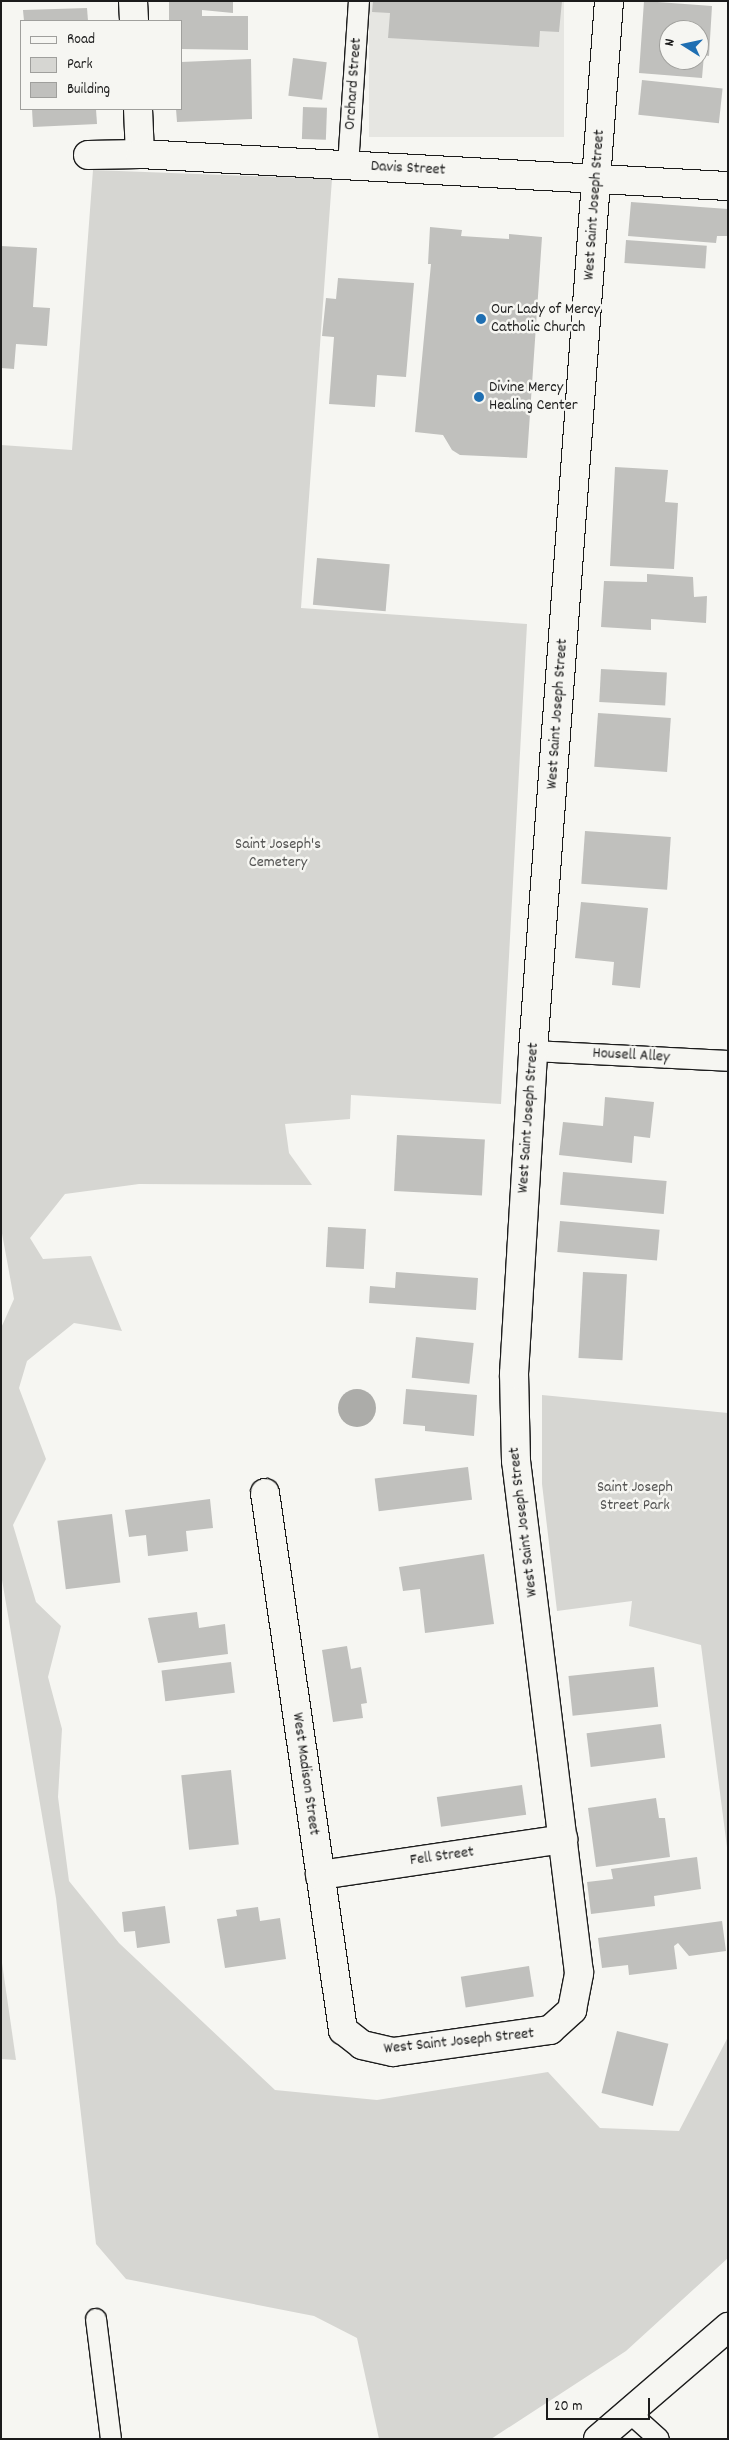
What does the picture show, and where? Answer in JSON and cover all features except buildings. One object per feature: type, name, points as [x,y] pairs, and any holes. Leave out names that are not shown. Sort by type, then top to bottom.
[{"type":"street","points":[[133,1],[134,20]]},
{"type":"street","name":"West Saint Joseph Street","points":[[362,2045],[393,2052],[541,2033],[564,2021],[576,2000],[578,1973],[514,1435],[515,1337],[533,1051],[609,1]]},
{"type":"street","points":[[138,110],[140,154]]},
{"type":"street","name":"Davis Street","points":[[88,155],[140,154],[728,186]]},
{"type":"street","name":"West Madison Street","points":[[265,1493],[341,2023],[351,2039],[362,2045]]},
{"type":"street","name":"Fell Street","points":[[320,1875],[563,1839]]},
{"type":"street","points":[[598,2439],[728,2327]]},
{"type":"lane","name":"Orchard Street","points":[[348,166],[359,1]]},
{"type":"lane","name":"Housell Alley","points":[[533,1051],[728,1061]]},
{"type":"lane","points":[[96,2319],[111,2439]]},
{"type":"lane","points":[[629,2412],[659,2439]]},
{"type":"shaded area","points":[[369,1],[564,1],[564,137],[369,137]]},
{"type":"shaded area","points":[[357,1389],[370,1395],[376,1408],[370,1421],[357,1427],[344,1421],[338,1408],[344,1395]]},
{"type":"green space","name":"Saint Joseph's Cemetery","points":[[93,170],[332,179],[301,608],[527,624],[501,1104],[351,1095],[350,1119],[285,1124],[289,1153],[312,1185],[139,1184],[65,1194],[30,1238],[43,1259],[91,1256],[122,1331],[74,1323],[27,1361],[19,1388],[46,1459],[13,1525],[36,1602],[61,1626],[48,1677],[62,1729],[58,1797],[69,1881],[119,1943],[275,2090],[377,2100],[548,2072],[600,2128],[679,2131],[728,2037],[728,2258],[626,2351],[491,2439],[379,2439],[357,2338],[314,2316],[126,2279],[96,2244],[56,1898],[1,1574],[1,1328],[14,1299],[1,1228],[1,445],[72,450]]},
{"type":"green space","name":"Saint Joseph Street Park","points":[[542,1395],[728,1413],[728,1855],[701,1645],[629,1626],[632,1601],[557,1611],[542,1484]]},
{"type":"green space","points":[[1,1956],[16,2060],[1,2059]]},
{"type":"place","name":"Our Lady of Mercy Catholic Church","points":[[481,319]]},
{"type":"place","name":"Divine Mercy Healing Center","points":[[479,397]]}]
